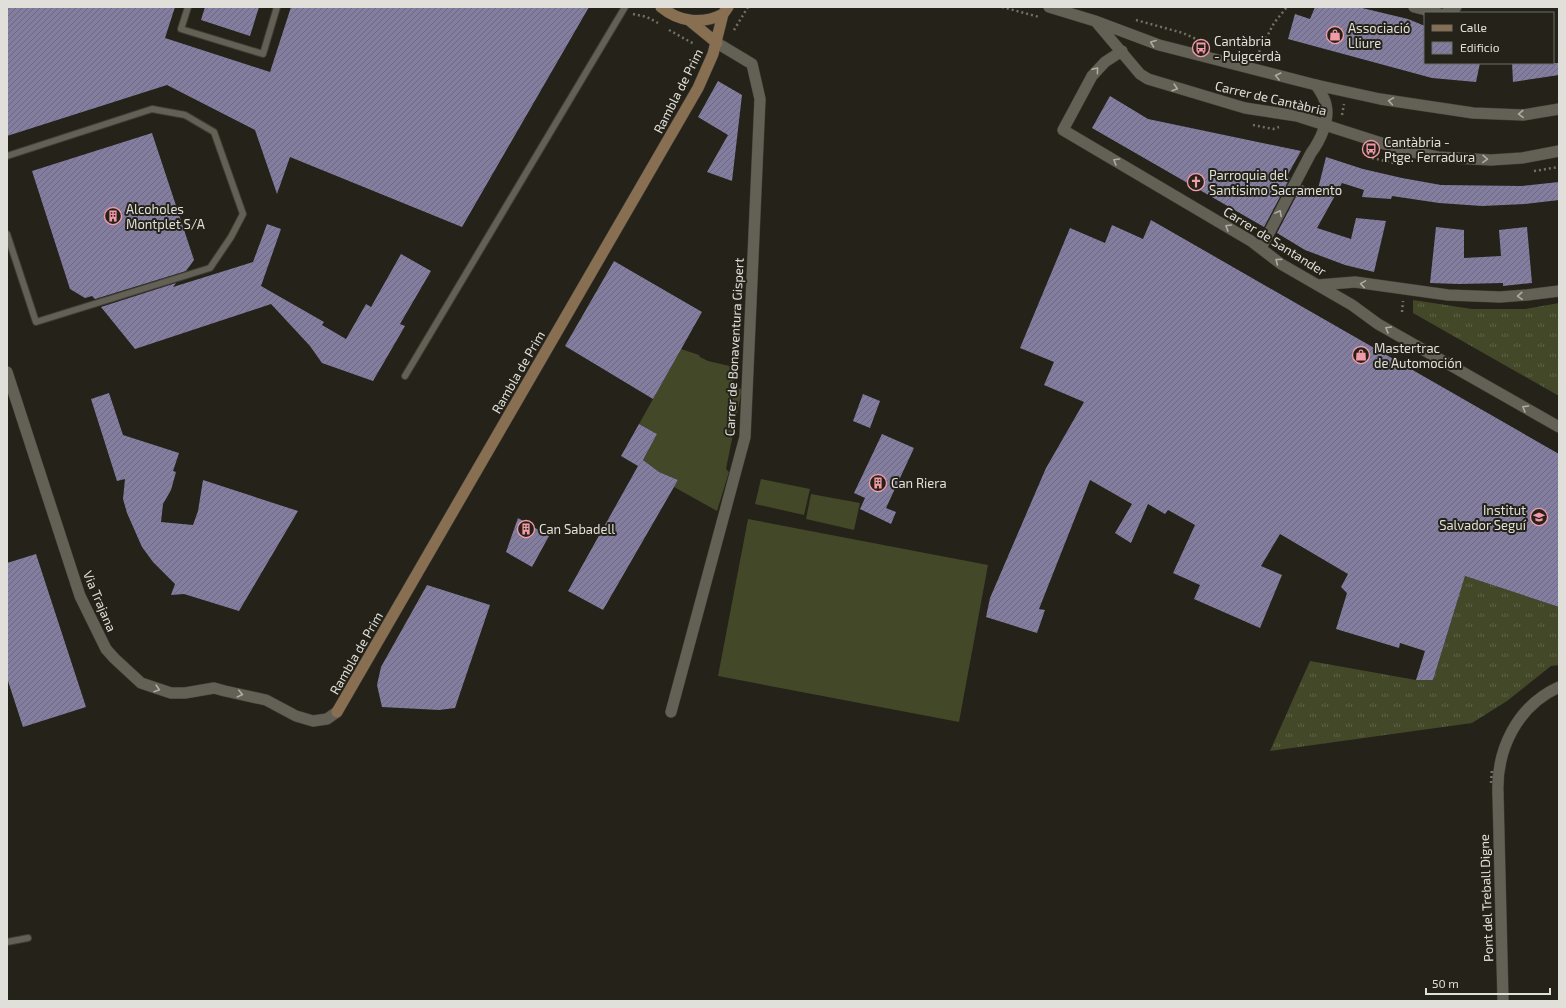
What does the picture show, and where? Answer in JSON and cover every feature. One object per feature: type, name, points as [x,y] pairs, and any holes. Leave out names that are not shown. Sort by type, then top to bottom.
[{"type":"main road","points":[[661,7],[674,16],[690,21],[710,20],[725,10]]},
{"type":"main road","name":"Rambla de Prim","points":[[338,712],[698,88],[717,43],[725,10]]},
{"type":"main road","points":[[690,21],[717,43]]},
{"type":"street","name":"Carrer de Cantàbria","points":[[1049,7],[1096,21],[1159,45],[1316,85],[1380,99],[1473,113],[1523,115],[1559,109]]},
{"type":"street","points":[[1414,7],[1434,12]]},
{"type":"street","name":"Carrer de Cantàbria","points":[[1096,21],[1140,74],[1148,79],[1245,108],[1296,116],[1403,150],[1438,157],[1491,160],[1522,158],[1559,151]]},
{"type":"street","name":"Carrer de Bonaventura Gispert","points":[[671,712],[745,437],[760,99],[752,64],[717,43]]},
{"type":"street","name":"Carrer de Santander","points":[[1122,51],[1105,62],[1092,76],[1063,130],[1238,233],[1261,248],[1281,264],[1352,305],[1378,324],[1559,427]]},
{"type":"street","points":[[1261,248],[1316,146],[1324,124],[1327,114],[1326,104],[1316,85]]},
{"type":"street","points":[[1318,285],[1355,282],[1448,295],[1500,297],[1527,296],[1559,291]]},
{"type":"street","name":"Via Trajana","points":[[7,372],[80,596],[106,649],[141,684],[171,693],[185,693],[214,688],[266,700],[296,716],[313,721],[327,719],[338,712]]},
{"type":"street","name":"Pont del Treball Digne","points":[[1503,1001],[1498,794],[1500,767],[1504,745],[1520,717],[1542,696],[1559,687]]},
{"type":"lane","points":[[188,7],[182,29],[263,54],[277,7]]},
{"type":"lane","points":[[405,376],[614,28],[625,7]]},
{"type":"lane","points":[[7,156],[152,109],[185,115],[214,132],[243,214],[231,237],[210,268],[36,322],[7,234]]},
{"type":"lane","points":[[7,942],[28,938]]},
{"type":"path","points":[[731,35],[748,7]]},
{"type":"path","points":[[1259,52],[1274,23],[1287,7]]},
{"type":"path","points":[[629,14],[647,17],[660,25]]},
{"type":"path","points":[[1129,18],[1197,39]]},
{"type":"path","points":[[666,28],[699,46]]},
{"type":"path","name":"Carrer de Cantàbria","points":[[1341,118],[1345,99]]},
{"type":"path","points":[[1402,312],[1403,298]]},
{"type":"green space","points":[[1413,300],[1472,309],[1525,309],[1559,303],[1559,396],[1413,313]]},
{"type":"green space","points":[[681,349],[699,355],[708,361],[734,367],[733,388],[742,389],[726,469],[729,472],[717,511],[674,487],[678,480],[659,472],[643,460],[657,434],[639,424]]},
{"type":"green space","points":[[761,479],[810,489],[804,515],[755,504]]},
{"type":"green space","points":[[811,494],[860,503],[854,530],[806,519]]},
{"type":"green space","points":[[748,519],[988,565],[959,722],[718,676]]},
{"type":"green space","points":[[1465,576],[1559,607],[1559,665],[1551,666],[1507,701],[1472,723],[1270,751],[1310,661],[1416,680],[1433,680]]},
{"type":"building","points":[[7,7],[175,7],[165,38],[270,72],[291,7],[589,7],[462,227],[290,157],[277,194],[255,130],[167,85],[7,136]]},
{"type":"building","points":[[205,7],[259,7],[250,36],[201,20]]},
{"type":"building","points":[[1315,7],[1358,7],[1408,19],[1424,26],[1424,64],[1480,64],[1476,82],[1432,78],[1288,39],[1295,14],[1310,19]]},
{"type":"building","points":[[1559,63],[1559,75],[1513,82],[1512,64]]},
{"type":"building","points":[[718,81],[742,95],[732,181],[707,172],[728,135],[698,117]]},
{"type":"building","points":[[1110,96],[1148,119],[1301,151],[1287,176],[1290,178],[1264,227],[1092,128]]},
{"type":"building","name":"Alcoholes Montplet S/A","points":[[152,133],[194,260],[186,271],[95,299],[92,296],[85,298],[70,289],[32,171]]},
{"type":"building","points":[[1326,157],[1363,169],[1441,185],[1522,186],[1559,182],[1559,200],[1525,204],[1482,206],[1439,203],[1392,196],[1391,199],[1362,197],[1364,190],[1342,183],[1317,228],[1351,239],[1356,218],[1386,221],[1374,272],[1345,265],[1305,250],[1277,233],[1302,185],[1317,193]]},
{"type":"building","points":[[1151,220],[1559,454],[1559,607],[1465,576],[1433,680],[1416,680],[1425,651],[1400,643],[1399,648],[1336,629],[1347,593],[1341,587],[1348,574],[1280,534],[1261,566],[1282,575],[1260,628],[1194,599],[1200,585],[1173,573],[1195,525],[1168,510],[1165,514],[1148,504],[1131,543],[1115,533],[1132,504],[1090,480],[1039,609],[1045,610],[1037,633],[986,617],[990,598],[1046,468],[1084,402],[1044,385],[1054,362],[1020,348],[1070,228],[1105,243],[1112,225],[1143,239]]},
{"type":"building","points":[[267,224],[281,229],[261,286],[324,322],[322,325],[346,339],[366,304],[371,307],[401,254],[431,271],[400,324],[405,326],[373,381],[322,363],[310,346],[271,304],[135,349],[101,307],[176,283],[173,287],[253,262]]},
{"type":"building","points":[[1436,227],[1464,230],[1464,258],[1501,256],[1499,230],[1527,227],[1532,283],[1503,286],[1503,283],[1430,283]]},
{"type":"building","points":[[614,261],[702,312],[653,399],[565,346]]},
{"type":"building","points":[[109,393],[123,435],[179,453],[173,471],[176,472],[171,490],[163,504],[161,522],[193,525],[198,511],[203,480],[298,511],[239,611],[184,594],[171,595],[175,584],[153,562],[142,547],[127,513],[123,499],[125,479],[117,481],[91,399]]},
{"type":"building","points":[[863,394],[880,401],[870,428],[853,421]]},
{"type":"building","points":[[639,424],[657,434],[643,460],[659,472],[678,480],[603,610],[568,591],[638,466],[621,456]]},
{"type":"building","name":"Can Riera","points":[[882,434],[914,448],[886,508],[896,512],[891,524],[860,509],[865,498],[854,493]]},
{"type":"building","name":"Can Sabadell","points":[[518,518],[549,536],[532,567],[506,552]]},
{"type":"building","points":[[36,554],[86,707],[23,727],[7,678],[7,563]]},
{"type":"building","points":[[427,585],[490,605],[455,708],[439,710],[382,707],[377,685],[381,667]]},
{"type":"place","name":"Associació Lliure","points":[[1335,35]]},
{"type":"place","name":"Cantàbria - Puigcerdà","points":[[1201,48]]},
{"type":"place","name":"Cantàbria - Ptge. Ferradura","points":[[1371,149]]},
{"type":"place","name":"Parroquia del Santisimo Sacramento","points":[[1196,182]]},
{"type":"place","name":"Alcoholes Montplet S/A","points":[[113,216]]},
{"type":"place","name":"Mastertrac de Automoción","points":[[1361,355]]},
{"type":"place","name":"Can Riera","points":[[878,483]]},
{"type":"place","name":"Institut Salvador Seguí","points":[[1539,517]]},
{"type":"place","name":"Can Sabadell","points":[[526,529]]}]
